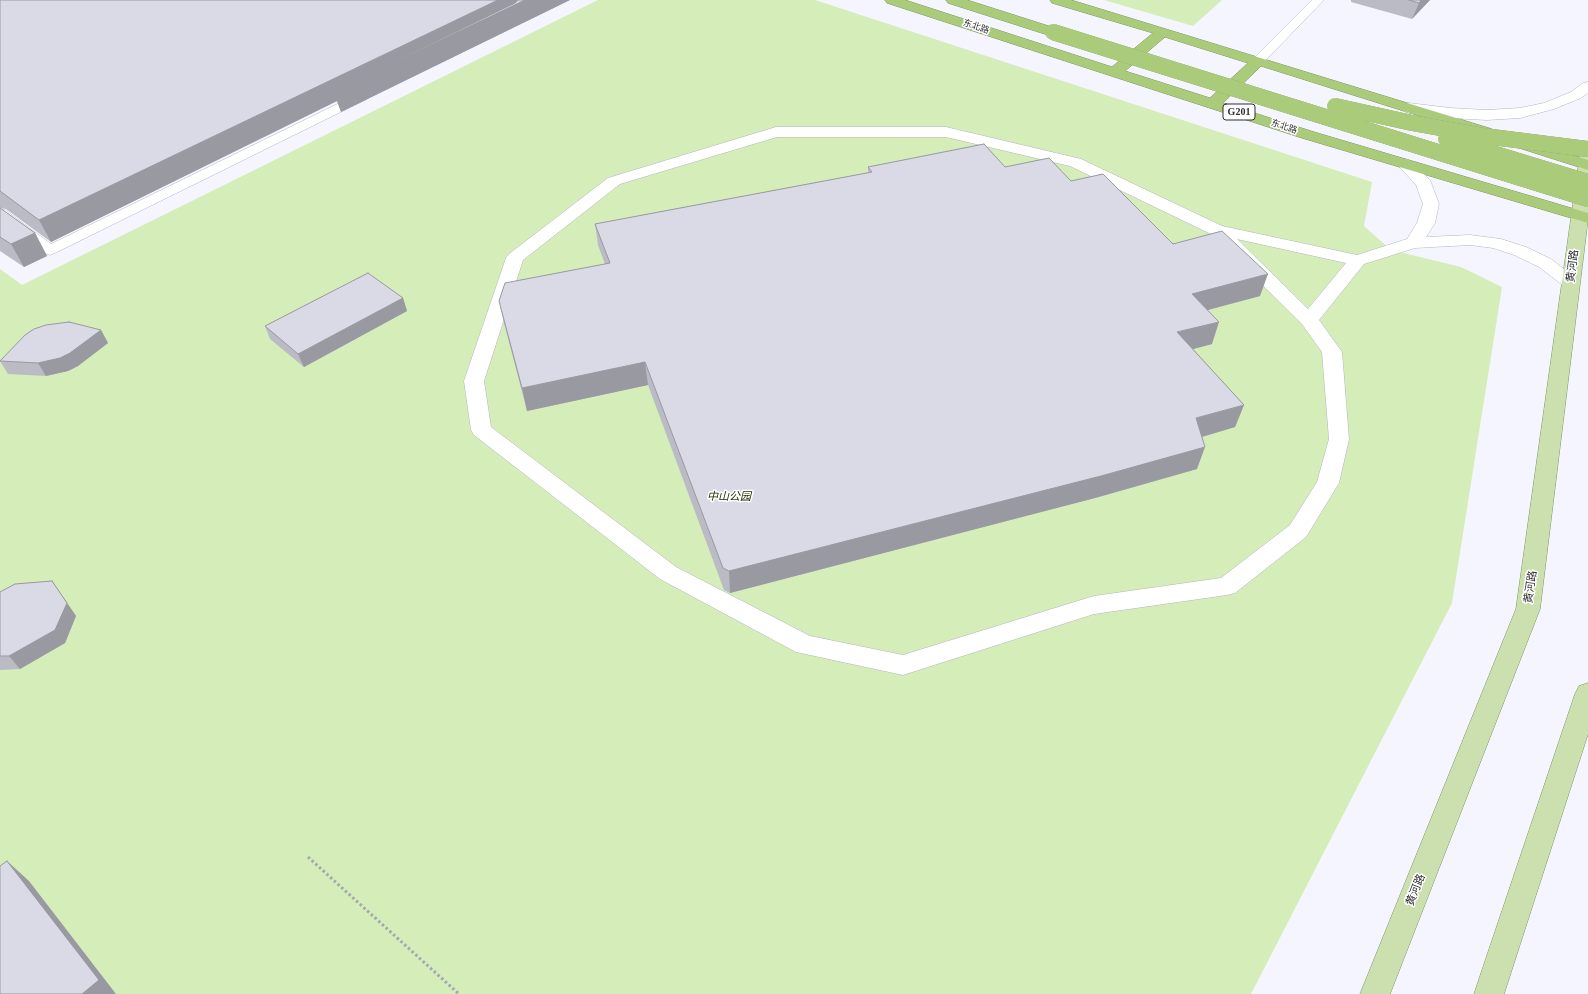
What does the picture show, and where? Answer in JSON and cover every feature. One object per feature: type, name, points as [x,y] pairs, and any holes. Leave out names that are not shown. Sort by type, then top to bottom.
[{"type":"highway","name":"东北路","points":[[892,0],[1213,104],[1405,164],[1585,211]]},
{"type":"highway","name":"东北路","points":[[953,0],[1053,32],[1585,211]]},
{"type":"highway","points":[[1058,0],[1588,163]]},
{"type":"highway","points":[[1066,22],[1335,106],[1588,163]]},
{"type":"highway","points":[[1115,72],[1163,32]]},
{"type":"highway","points":[[1213,104],[1258,61]]},
{"type":"highway","points":[[1335,106],[1412,123],[1477,135],[1588,163]]},
{"type":"main road","name":"黄河路","points":[[1375,994],[1528,609],[1571,283],[1585,211],[1588,163]]},
{"type":"main road","points":[[1489,994],[1588,694]]},
{"type":"street","points":[[1409,108],[1457,114],[1487,115],[1520,113],[1549,106],[1576,95],[1588,86]]},
{"type":"street","points":[[1217,230],[1309,320],[1332,352],[1339,439],[1328,483],[1298,531],[1227,586],[1094,604],[903,665],[805,645],[668,573],[481,430],[474,380],[515,258],[614,182],[776,132],[946,132],[1075,162],[1217,230],[1358,260],[1414,243],[1470,240],[1495,243],[1520,251],[1545,263],[1571,283]]},
{"type":"street","points":[[1405,164],[1424,184],[1431,204],[1426,223],[1414,243]]},
{"type":"street","points":[[1309,320],[1358,260]]},
{"type":"lane","points":[[1258,61],[1318,0]]},
{"type":"lane","points":[[0,212],[50,250],[371,91]]},
{"type":"path","points":[[308,857],[459,994]]},
{"type":"green space","name":"中山公园","points":[[598,0],[815,0],[1372,182],[1364,226],[1391,250],[1461,267],[1502,287],[1452,603],[1251,994],[0,994],[0,269],[22,285]]},
{"type":"green space","points":[[1104,0],[1222,0],[1193,26]]},
{"type":"building","points":[[0,0],[498,0],[39,220],[0,191]]},
{"type":"building","points":[[518,0],[525,0],[334,91],[515,3]]},
{"type":"building","points":[[1409,0],[1421,0],[1419,3]]},
{"type":"building","points":[[984,144],[1005,167],[1049,158],[1071,181],[1103,174],[1173,244],[1222,231],[1268,274],[1192,294],[1219,322],[1177,332],[1244,405],[1196,418],[1205,447],[1101,476],[729,571],[723,568],[645,362],[522,388],[499,301],[505,283],[610,263],[595,224],[872,172],[868,167]]},
{"type":"building","points":[[0,208],[35,233],[11,244],[0,237]]},
{"type":"building","points":[[368,273],[403,298],[298,354],[265,326]]},
{"type":"building","points":[[69,322],[101,330],[70,353],[60,358],[38,363],[0,361],[25,335],[34,329],[46,325]]},
{"type":"building","points":[[52,581],[67,603],[55,630],[9,656],[0,656],[0,592],[15,584]]},
{"type":"building","points":[[7,861],[99,980],[82,994],[0,994],[0,866]]}]
